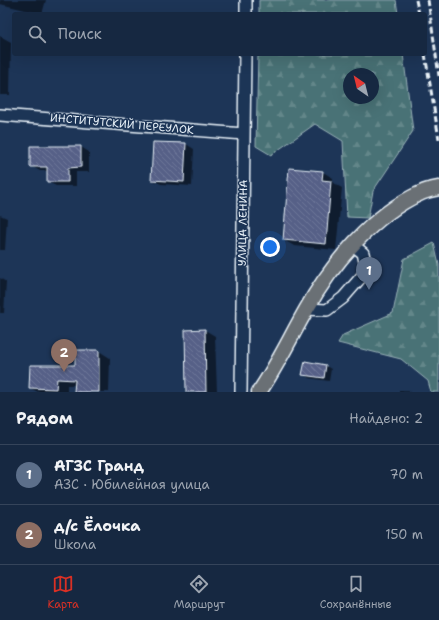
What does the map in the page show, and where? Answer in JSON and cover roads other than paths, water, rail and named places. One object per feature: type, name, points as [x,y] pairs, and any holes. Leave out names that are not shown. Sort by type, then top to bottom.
[{"type":"main road","points":[[258,392],[272,373],[306,309],[327,277],[353,245],[385,214],[423,192],[439,188]]},
{"type":"street","points":[[246,0],[246,12]]},
{"type":"street","name":"УЛИЦА ЛЕНИНА","points":[[241,392],[245,56]]},
{"type":"street","name":"ИНСТИТУТСКИЙ ПЕРЕУЛОК","points":[[0,114],[244,134]]},
{"type":"street","points":[[306,309],[327,310],[343,298],[364,275],[366,266],[363,253],[353,245]]},
{"type":"railway","points":[[416,0],[419,12]]},
{"type":"railway","points":[[428,0],[439,76]]},
{"type":"railway","points":[[425,56],[439,139]]},
{"type":"place","name":"АГЗС Гранд","points":[[369,290]]},
{"type":"place","name":"д/с Ёлочка","points":[[64,372]]}]
